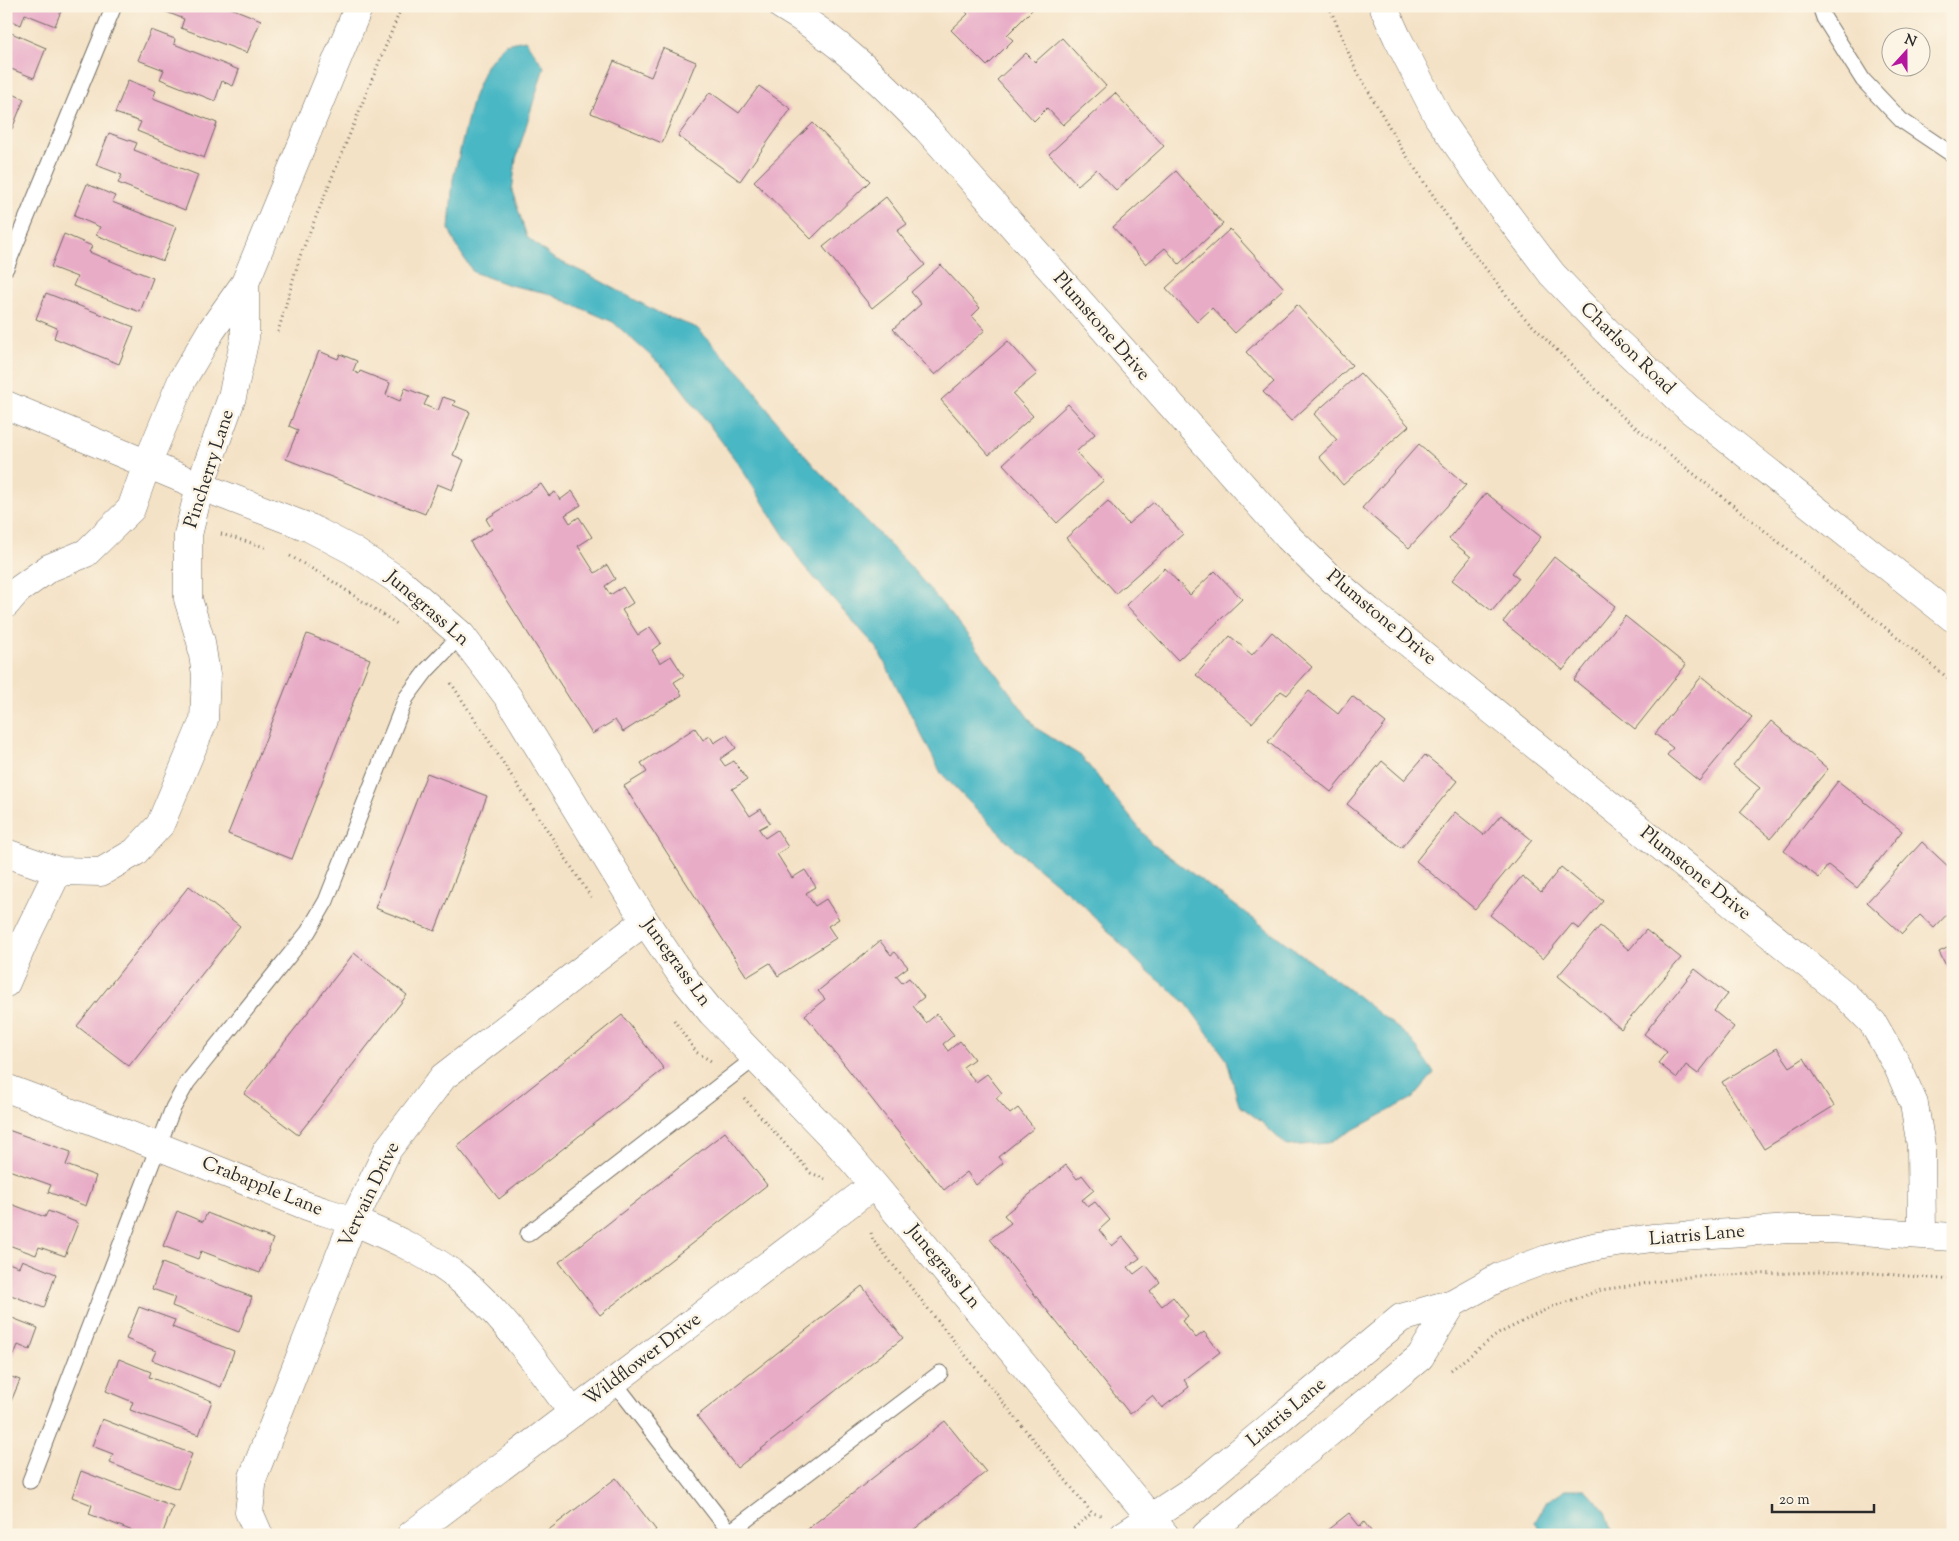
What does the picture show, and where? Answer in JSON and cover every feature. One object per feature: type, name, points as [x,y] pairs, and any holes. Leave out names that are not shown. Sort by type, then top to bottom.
[{"type":"street","name":"Pincherry Lane","points":[[6,604],[16,590],[49,568],[86,553],[131,509],[147,464],[182,380],[211,331],[246,283],[359,6]]},
{"type":"street","name":"Plumstone Drive","points":[[782,6],[840,47],[889,89],[927,129],[1275,522],[1326,574],[1392,630],[1844,994],[1873,1023],[1897,1065],[1914,1104],[1921,1146],[1922,1234]]},
{"type":"street","name":"Charlson Road","points":[[1384,6],[1397,37],[1438,118],[1490,192],[1552,274],[1616,341],[1688,408],[1953,618]]},
{"type":"street","name":"Pincherry Lane","points":[[6,853],[58,872],[101,872],[136,852],[160,824],[204,720],[206,675],[201,642],[188,599],[188,535],[200,486],[234,389],[245,338],[246,283]]},
{"type":"street","name":"Junegrass Ln","points":[[6,405],[200,486],[310,528],[352,550],[399,581],[461,636],[508,697],[645,921],[712,1013],[835,1140],[1158,1526]]},
{"type":"street","points":[[6,983],[24,939],[58,872]]},
{"type":"street","name":"Vervain Drive","points":[[259,1535],[249,1512],[252,1477],[353,1222],[388,1149],[443,1076],[645,921]]},
{"type":"street","name":"Crabapple Lane","points":[[6,1088],[158,1146],[324,1213],[353,1222],[421,1254],[461,1280],[498,1318],[535,1362],[573,1413]]},
{"type":"street","name":"Wildflower Drive","points":[[411,1535],[874,1185]]},
{"type":"street","name":"Liatris Lane","points":[[1124,1535],[1158,1526],[1196,1488],[1401,1318],[1453,1303],[1501,1276],[1547,1259],[1597,1246],[1652,1238],[1789,1229],[1953,1237]]},
{"type":"street","name":"Liatris Lane","points":[[1206,1535],[1420,1357],[1453,1303]]},
{"type":"lane","points":[[6,268],[114,6]]},
{"type":"lane","points":[[1820,6],[1824,18],[1863,80],[1901,120],[1953,155]]},
{"type":"lane","points":[[30,1480],[174,1108],[187,1083],[308,932],[326,901],[406,698],[427,670],[461,636]]},
{"type":"lane","points":[[528,1234],[755,1058]]},
{"type":"lane","points":[[614,1382],[728,1533],[940,1373]]},
{"type":"path","points":[[1447,1373],[1498,1334],[1549,1308],[1601,1290],[1695,1276],[1831,1272],[1953,1280]]},
{"type":"path","points":[[1066,1535],[1092,1513]]},
{"type":"water","points":[[525,40],[544,67],[516,159],[512,191],[527,237],[553,258],[593,277],[661,314],[697,328],[747,380],[773,417],[814,466],[909,565],[960,625],[1036,728],[1081,756],[1151,843],[1356,995],[1410,1038],[1434,1073],[1413,1098],[1328,1143],[1287,1146],[1259,1120],[1239,1105],[1227,1060],[1186,1003],[1141,965],[1083,905],[1015,849],[941,773],[877,648],[802,564],[740,466],[671,374],[613,322],[547,293],[509,285],[473,272],[457,247],[449,229],[453,179],[473,98],[486,66],[505,44]]},
{"type":"water","points":[[1566,1489],[1585,1489],[1606,1512],[1614,1535],[1545,1535],[1535,1522],[1547,1501]]},
{"type":"building","points":[[6,6],[63,6],[55,26],[25,14],[21,25],[6,19]]},
{"type":"building","points":[[160,6],[226,6],[261,20],[247,53],[181,28],[184,19],[159,9]]},
{"type":"building","points":[[960,6],[1036,6],[1007,35],[1013,40],[987,66],[951,30],[968,14]]},
{"type":"building","points":[[151,30],[175,39],[174,44],[239,70],[233,86],[222,81],[215,101],[160,79],[164,70],[138,60]]},
{"type":"building","points":[[9,32],[46,48],[34,78],[6,67],[6,36]]},
{"type":"building","points":[[1062,38],[1106,86],[1063,125],[1047,108],[1034,121],[997,80],[1026,53],[1035,62]]},
{"type":"building","points":[[663,48],[696,62],[662,143],[591,113],[614,61],[651,77]]},
{"type":"building","points":[[128,80],[156,91],[153,98],[217,123],[204,158],[137,131],[141,122],[115,113]]},
{"type":"building","points":[[759,86],[791,109],[740,181],[678,136],[710,92],[739,113]]},
{"type":"building","points":[[6,91],[24,99],[12,129],[6,127]]},
{"type":"building","points":[[1115,93],[1164,146],[1116,190],[1096,169],[1078,185],[1049,154]]},
{"type":"building","points":[[813,123],[870,181],[811,239],[754,181]]},
{"type":"building","points":[[109,133],[137,143],[134,150],[198,175],[185,210],[118,183],[122,175],[96,165]]},
{"type":"building","points":[[1176,171],[1223,224],[1179,264],[1165,248],[1146,264],[1113,227]]},
{"type":"building","points":[[87,184],[115,196],[112,202],[176,227],[163,261],[96,235],[100,227],[74,216]]},
{"type":"building","points":[[886,197],[907,224],[897,231],[925,265],[872,308],[823,247]]},
{"type":"building","points":[[1230,229],[1284,288],[1235,333],[1212,308],[1197,322],[1166,288]]},
{"type":"building","points":[[64,234],[92,246],[89,252],[153,278],[140,312],[73,286],[77,277],[51,267]]},
{"type":"building","points":[[941,265],[980,308],[972,316],[985,330],[935,375],[893,329],[921,304],[911,292]]},
{"type":"building","points":[[46,293],[134,327],[119,364],[54,338],[57,328],[36,319]]},
{"type":"building","points":[[1297,305],[1352,365],[1291,421],[1263,392],[1274,382],[1246,352]]},
{"type":"building","points":[[1008,341],[1037,374],[1013,394],[1033,416],[989,455],[941,400]]},
{"type":"building","points":[[319,351],[338,359],[340,354],[357,361],[353,371],[359,374],[360,371],[390,383],[386,395],[400,401],[405,388],[428,397],[424,405],[438,411],[443,397],[455,401],[453,405],[470,412],[453,455],[464,460],[452,490],[437,484],[425,514],[286,459],[298,430],[289,426]]},
{"type":"building","points":[[1360,373],[1409,426],[1343,485],[1319,457],[1337,440],[1314,414]]},
{"type":"building","points":[[1068,404],[1095,434],[1076,452],[1103,481],[1057,523],[1003,464]]},
{"type":"building","points":[[1419,444],[1466,485],[1409,548],[1362,508]]},
{"type":"building","points":[[541,484],[549,496],[555,492],[560,500],[572,491],[581,505],[565,515],[570,523],[579,517],[592,537],[578,546],[595,573],[607,565],[615,579],[605,586],[610,595],[623,587],[633,603],[622,610],[638,635],[650,627],[661,643],[652,650],[660,663],[671,656],[684,676],[674,682],[682,695],[623,732],[615,720],[592,734],[470,542],[492,529],[486,519]]},
{"type":"building","points":[[1486,493],[1541,537],[1512,573],[1519,578],[1492,611],[1452,580],[1471,557],[1449,539]]},
{"type":"building","points":[[1108,501],[1128,524],[1154,502],[1183,534],[1116,593],[1066,538]]},
{"type":"building","points":[[1554,557],[1615,606],[1563,670],[1503,622]]},
{"type":"building","points":[[1165,568],[1190,595],[1215,571],[1242,599],[1178,660],[1126,605]]},
{"type":"building","points":[[1625,616],[1686,665],[1635,729],[1574,680]]},
{"type":"building","points":[[1272,632],[1312,667],[1287,695],[1281,691],[1252,723],[1196,675],[1230,636],[1252,655]]},
{"type":"building","points":[[307,634],[370,659],[292,859],[228,834]]},
{"type":"building","points":[[1702,676],[1752,717],[1699,781],[1667,755],[1673,748],[1655,734]]},
{"type":"building","points":[[1309,691],[1338,714],[1352,696],[1386,723],[1331,792],[1268,742]]},
{"type":"building","points":[[1771,721],[1828,769],[1771,838],[1740,812],[1760,788],[1733,766]]},
{"type":"building","points":[[695,728],[703,740],[710,736],[714,743],[727,735],[736,748],[720,759],[725,766],[734,761],[747,780],[732,789],[750,816],[761,809],[770,823],[759,829],[765,838],[777,830],[788,847],[777,854],[792,878],[805,870],[816,887],[806,893],[815,906],[826,899],[839,919],[828,926],[836,938],[778,976],[770,963],[747,977],[624,786],[647,772],[641,763]]},
{"type":"building","points":[[1425,755],[1457,781],[1401,848],[1347,804],[1382,761],[1404,780]]},
{"type":"building","points":[[427,773],[487,796],[435,931],[375,908]]},
{"type":"building","points":[[1838,781],[1902,831],[1857,888],[1828,865],[1819,878],[1784,851]]},
{"type":"building","points":[[1455,812],[1484,835],[1501,815],[1532,840],[1475,909],[1416,861]]},
{"type":"building","points":[[1922,842],[1953,871],[1953,908],[1934,928],[1920,915],[1902,934],[1867,902]]},
{"type":"building","points":[[1561,867],[1603,901],[1579,929],[1572,924],[1543,959],[1490,915],[1522,876],[1541,892]]},
{"type":"building","points":[[189,886],[240,926],[129,1066],[77,1026]]},
{"type":"building","points":[[1600,926],[1629,950],[1646,930],[1681,958],[1621,1029],[1558,976]]},
{"type":"building","points":[[880,941],[891,955],[895,952],[908,967],[896,976],[902,983],[909,978],[924,997],[913,1006],[926,1023],[937,1014],[954,1035],[943,1044],[948,1051],[960,1041],[974,1059],[963,1067],[976,1082],[987,1074],[1002,1093],[996,1098],[1010,1114],[1018,1108],[1034,1128],[998,1157],[1003,1163],[976,1185],[967,1172],[944,1190],[805,1015],[825,999],[818,991]]},
{"type":"building","points":[[1953,945],[1953,979],[1939,952]]},
{"type":"building","points":[[354,953],[407,995],[298,1135],[244,1094]]},
{"type":"building","points":[[1695,969],[1727,994],[1714,1011],[1734,1027],[1698,1074],[1686,1065],[1677,1078],[1658,1063],[1667,1052],[1644,1034]]},
{"type":"building","points":[[622,1015],[664,1069],[499,1199],[457,1146]]},
{"type":"building","points":[[1777,1048],[1790,1067],[1804,1058],[1834,1106],[1764,1149],[1722,1082]]},
{"type":"building","points":[[8,1130],[71,1152],[66,1165],[96,1176],[86,1206],[48,1192],[51,1185],[6,1169],[6,1135]]},
{"type":"building","points":[[725,1132],[767,1185],[600,1315],[559,1262]]},
{"type":"building","points":[[1066,1165],[1077,1179],[1082,1175],[1094,1190],[1082,1200],[1088,1207],[1095,1202],[1110,1220],[1099,1230],[1112,1246],[1123,1237],[1140,1258],[1128,1267],[1134,1274],[1146,1265],[1160,1282],[1150,1291],[1162,1306],[1173,1297],[1188,1316],[1182,1321],[1196,1338],[1204,1332],[1220,1352],[1184,1380],[1189,1387],[1162,1408],[1152,1396],[1130,1414],[990,1239],[1011,1223],[1004,1215]]},
{"type":"building","points":[[6,1202],[45,1217],[48,1211],[78,1223],[65,1256],[39,1247],[36,1255],[6,1244]]},
{"type":"building","points":[[177,1211],[203,1222],[207,1213],[273,1239],[260,1273],[201,1251],[198,1259],[163,1246]]},
{"type":"building","points":[[22,1260],[56,1274],[44,1308],[11,1295],[8,1304],[6,1304],[6,1262],[19,1267]]},
{"type":"building","points":[[162,1263],[252,1297],[239,1332],[172,1306],[175,1297],[152,1289]]},
{"type":"building","points":[[862,1286],[903,1338],[737,1468],[697,1416]]},
{"type":"building","points":[[139,1307],[175,1320],[172,1327],[234,1351],[221,1387],[152,1360],[156,1351],[126,1339]]},
{"type":"building","points":[[7,1316],[38,1328],[30,1350],[18,1345],[14,1355],[6,1352]]},
{"type":"building","points":[[119,1359],[151,1372],[149,1377],[212,1401],[199,1435],[130,1410],[133,1402],[106,1391]]},
{"type":"building","points":[[6,1375],[20,1380],[6,1413]]},
{"type":"building","points":[[102,1419],[192,1454],[178,1489],[110,1463],[113,1454],[92,1446]]},
{"type":"building","points":[[945,1421],[986,1472],[907,1535],[800,1535]]},
{"type":"building","points":[[81,1471],[173,1506],[162,1535],[143,1535],[89,1514],[92,1505],[72,1497]]},
{"type":"building","points":[[616,1478],[656,1530],[650,1535],[542,1535]]},
{"type":"building","points":[[1349,1513],[1360,1527],[1364,1522],[1374,1535],[1321,1535]]}]
